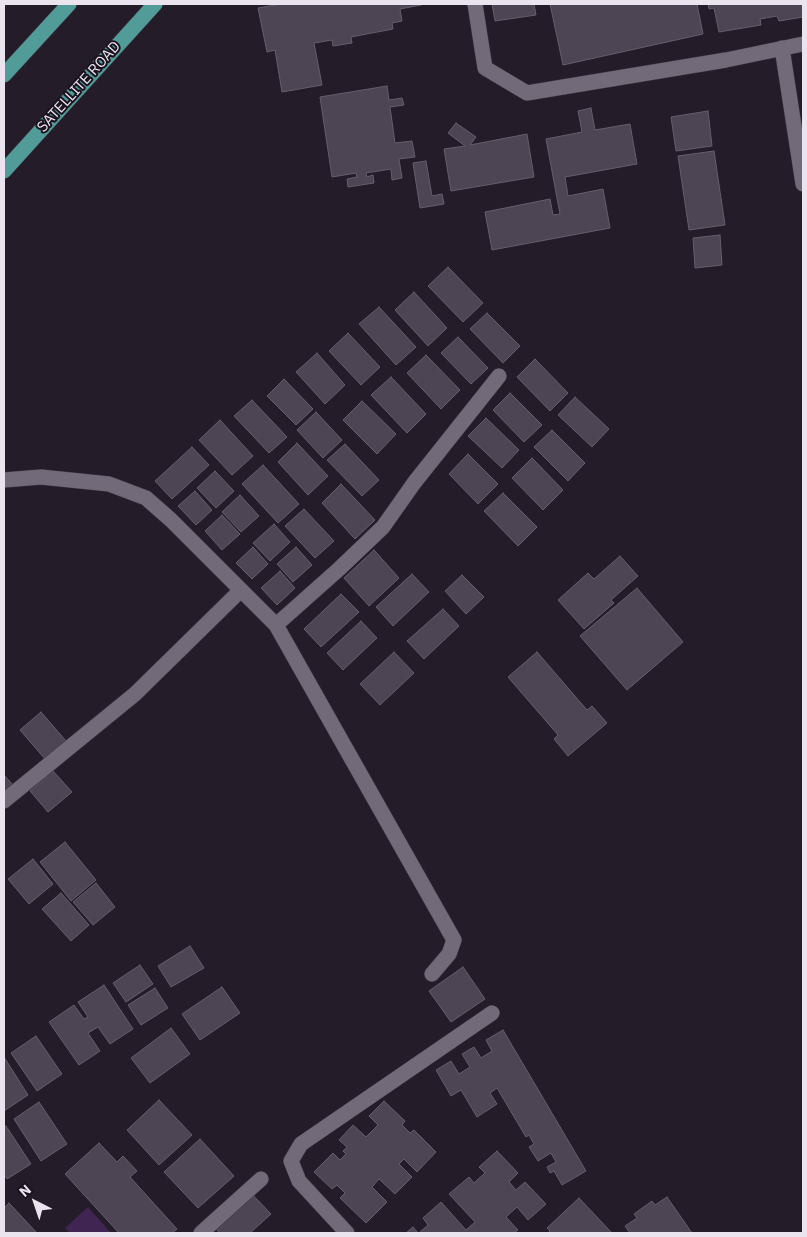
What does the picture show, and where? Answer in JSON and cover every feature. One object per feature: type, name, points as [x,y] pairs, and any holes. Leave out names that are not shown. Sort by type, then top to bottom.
[{"type":"main road","points":[[4,75],[69,4]]},
{"type":"main road","name":"SATELLITE ROAD","points":[[4,171],[155,4]]},
{"type":"street","points":[[474,4],[485,68],[527,93],[726,60],[803,44]]},
{"type":"street","points":[[782,48],[803,184]]},
{"type":"street","points":[[276,625],[383,527],[414,483],[500,376]]},
{"type":"street","points":[[4,480],[41,477],[109,484],[146,498],[171,520],[276,625],[454,940],[449,954],[432,974]]},
{"type":"street","points":[[4,800],[136,694],[241,590]]},
{"type":"street","points":[[347,1233],[299,1181],[291,1161],[301,1144],[492,1013]]},
{"type":"street","points":[[201,1233],[261,1179]]},
{"type":"shaded area","points":[[88,1207],[111,1233],[70,1233],[65,1228]]},
{"type":"building","points":[[281,4],[426,4],[400,9],[402,21],[392,23],[393,29],[351,37],[352,43],[333,46],[332,40],[314,43],[322,85],[282,92],[275,50],[267,52],[258,8]]},
{"type":"building","points":[[492,4],[534,4],[536,15],[495,21]]},
{"type":"building","points":[[550,4],[697,4],[703,34],[563,65]]},
{"type":"building","points":[[708,4],[803,4],[803,17],[779,21],[777,16],[760,19],[761,25],[719,32],[714,8],[709,9]]},
{"type":"building","points":[[387,86],[389,100],[402,98],[404,105],[390,107],[395,143],[412,141],[415,157],[399,159],[402,178],[392,180],[391,169],[366,173],[367,177],[373,175],[374,183],[348,187],[347,179],[357,177],[356,173],[332,177],[320,97]]},
{"type":"building","points":[[591,108],[595,130],[630,124],[637,164],[565,177],[568,196],[603,189],[610,228],[492,250],[485,212],[550,199],[553,215],[560,214],[546,139],[582,132],[578,111]]},
{"type":"building","points":[[708,111],[712,146],[676,151],[671,117]]},
{"type":"building","points":[[456,123],[476,137],[470,145],[527,134],[534,177],[451,191],[444,149],[465,146],[448,133]]},
{"type":"building","points":[[714,151],[725,225],[689,230],[678,156]]},
{"type":"building","points":[[426,161],[432,196],[442,194],[444,204],[420,208],[413,163]]},
{"type":"building","points":[[720,235],[722,265],[695,268],[693,238]]},
{"type":"building","points":[[448,267],[483,303],[463,322],[428,286]]},
{"type":"building","points":[[414,292],[447,328],[428,346],[395,310]]},
{"type":"building","points":[[379,307],[416,347],[396,365],[359,324]]},
{"type":"building","points":[[487,313],[520,346],[503,363],[470,329]]},
{"type":"building","points":[[348,333],[380,367],[361,385],[329,351]]},
{"type":"building","points":[[458,337],[488,368],[471,384],[441,353]]},
{"type":"building","points":[[317,353],[345,385],[325,404],[296,372]]},
{"type":"building","points":[[426,355],[460,390],[441,409],[407,373]]},
{"type":"building","points":[[535,359],[568,393],[550,411],[517,377]]},
{"type":"building","points":[[391,377],[426,414],[407,433],[371,395]]},
{"type":"building","points":[[284,379],[313,409],[296,425],[267,396]]},
{"type":"building","points":[[510,393],[542,425],[524,442],[493,410]]},
{"type":"building","points":[[575,397],[609,429],[592,447],[558,415]]},
{"type":"building","points":[[252,400],[287,437],[269,453],[234,416]]},
{"type":"building","points":[[362,401],[396,434],[377,454],[343,420]]},
{"type":"building","points":[[316,412],[342,440],[323,458],[297,430]]},
{"type":"building","points":[[486,418],[519,450],[502,468],[468,436]]},
{"type":"building","points":[[220,420],[253,456],[232,475],[199,440]]},
{"type":"building","points":[[552,430],[585,463],[568,481],[534,447]]},
{"type":"building","points":[[297,443],[328,476],[308,495],[278,462]]},
{"type":"building","points":[[345,444],[379,480],[362,496],[327,460]]},
{"type":"building","points":[[192,447],[209,465],[172,499],[155,481]]},
{"type":"building","points":[[468,454],[498,484],[478,504],[449,474]]},
{"type":"building","points":[[532,458],[563,490],[543,510],[512,478]]},
{"type":"building","points":[[263,465],[299,504],[278,523],[242,484]]},
{"type":"building","points":[[215,471],[234,491],[216,508],[197,488]]},
{"type":"building","points":[[341,484],[375,520],[355,539],[322,503]]},
{"type":"building","points":[[195,491],[212,510],[196,525],[178,506]]},
{"type":"building","points":[[503,493],[537,527],[518,546],[484,511]]},
{"type":"building","points":[[240,495],[259,516],[241,532],[222,512]]},
{"type":"building","points":[[304,509],[334,541],[315,558],[285,526]]},
{"type":"building","points":[[222,515],[240,534],[222,550],[205,531]]},
{"type":"building","points":[[274,524],[290,542],[270,561],[253,543]]},
{"type":"building","points":[[253,547],[268,564],[252,579],[236,563]]},
{"type":"building","points":[[296,547],[312,565],[293,582],[277,564]]},
{"type":"building","points":[[374,550],[399,578],[369,606],[344,578]]},
{"type":"building","points":[[620,556],[638,576],[611,600],[614,603],[584,629],[558,600],[588,573],[594,579]]},
{"type":"building","points":[[280,571],[295,588],[277,605],[261,588]]},
{"type":"building","points":[[412,574],[429,592],[393,626],[376,607]]},
{"type":"building","points":[[462,575],[484,597],[466,614],[445,591]]},
{"type":"building","points":[[637,588],[683,642],[627,690],[580,636]]},
{"type":"building","points":[[341,594],[359,612],[321,647],[304,629]]},
{"type":"building","points":[[443,609],[459,626],[424,659],[407,641]]},
{"type":"building","points":[[361,621],[377,638],[343,670],[327,653]]},
{"type":"building","points":[[394,652],[414,673],[380,705],[360,684]]},
{"type":"building","points":[[537,652],[587,710],[592,706],[607,723],[568,756],[554,739],[558,735],[508,677]]},
{"type":"building","points":[[41,712],[66,741],[45,759],[20,730]]},
{"type":"building","points":[[53,771],[72,792],[48,812],[30,791]]},
{"type":"building","points":[[4,775],[13,785],[4,793]]},
{"type":"building","points":[[65,842],[96,880],[71,901],[40,862]]},
{"type":"building","points":[[33,859],[53,884],[29,904],[8,879]]},
{"type":"building","points":[[96,883],[115,907],[93,925],[73,902]]},
{"type":"building","points":[[61,893],[89,925],[71,941],[42,909]]},
{"type":"building","points":[[190,946],[204,968],[171,987],[158,966]]},
{"type":"building","points":[[140,965],[153,984],[126,1002],[113,983]]},
{"type":"building","points":[[463,967],[485,999],[451,1022],[429,991]]},
{"type":"building","points":[[104,985],[133,1029],[110,1044],[98,1027],[88,1033],[100,1051],[79,1065],[49,1022],[74,1005],[84,1019],[88,1017],[78,1002]]},
{"type":"building","points":[[222,987],[240,1013],[200,1040],[182,1014]]},
{"type":"building","points":[[155,988],[168,1008],[141,1025],[128,1005]]},
{"type":"building","points":[[171,1028],[190,1054],[150,1083],[131,1058]]},
{"type":"building","points":[[503,1030],[586,1171],[562,1185],[554,1171],[550,1173],[547,1167],[556,1162],[551,1153],[538,1161],[529,1147],[534,1144],[529,1135],[526,1137],[497,1088],[490,1093],[497,1104],[477,1117],[461,1090],[451,1096],[436,1070],[451,1061],[459,1074],[470,1067],[462,1054],[474,1047],[481,1058],[492,1051],[486,1040]]},
{"type":"building","points":[[36,1036],[62,1074],[37,1091],[11,1053]]},
{"type":"building","points":[[4,1057],[28,1095],[4,1111]]},
{"type":"building","points":[[159,1100],[192,1135],[159,1165],[127,1130]]},
{"type":"building","points":[[384,1101],[405,1121],[402,1125],[410,1133],[414,1130],[436,1152],[417,1172],[404,1159],[399,1164],[412,1177],[395,1194],[379,1179],[372,1187],[387,1202],[366,1223],[340,1198],[345,1193],[337,1185],[332,1189],[314,1172],[333,1153],[340,1160],[346,1154],[343,1151],[347,1147],[339,1140],[353,1125],[366,1137],[378,1125],[369,1116]]},
{"type":"building","points":[[39,1102],[67,1144],[41,1161],[14,1119]]},
{"type":"building","points":[[6,1126],[31,1164],[7,1179],[4,1175],[4,1128]]},
{"type":"building","points":[[200,1139],[234,1176],[198,1208],[164,1172]]},
{"type":"building","points":[[99,1143],[117,1162],[123,1156],[137,1171],[130,1177],[177,1229],[172,1233],[119,1233],[65,1174]]},
{"type":"building","points":[[497,1151],[518,1173],[509,1182],[516,1190],[525,1182],[546,1204],[528,1220],[517,1207],[506,1217],[518,1230],[514,1233],[419,1233],[428,1225],[423,1218],[441,1202],[466,1230],[475,1222],[449,1194],[469,1177],[474,1183],[485,1173],[479,1167]]},
{"type":"building","points":[[249,1191],[271,1214],[250,1233],[220,1233],[212,1225]]},
{"type":"building","points":[[667,1197],[692,1233],[630,1233],[625,1226],[637,1218],[634,1214],[652,1201],[655,1205]]},
{"type":"building","points":[[579,1198],[612,1233],[548,1233],[550,1231],[547,1228]]},
{"type":"building","points":[[9,1203],[37,1233],[4,1233],[4,1208]]},
{"type":"building","points":[[413,1227],[418,1233],[406,1233]]}]
